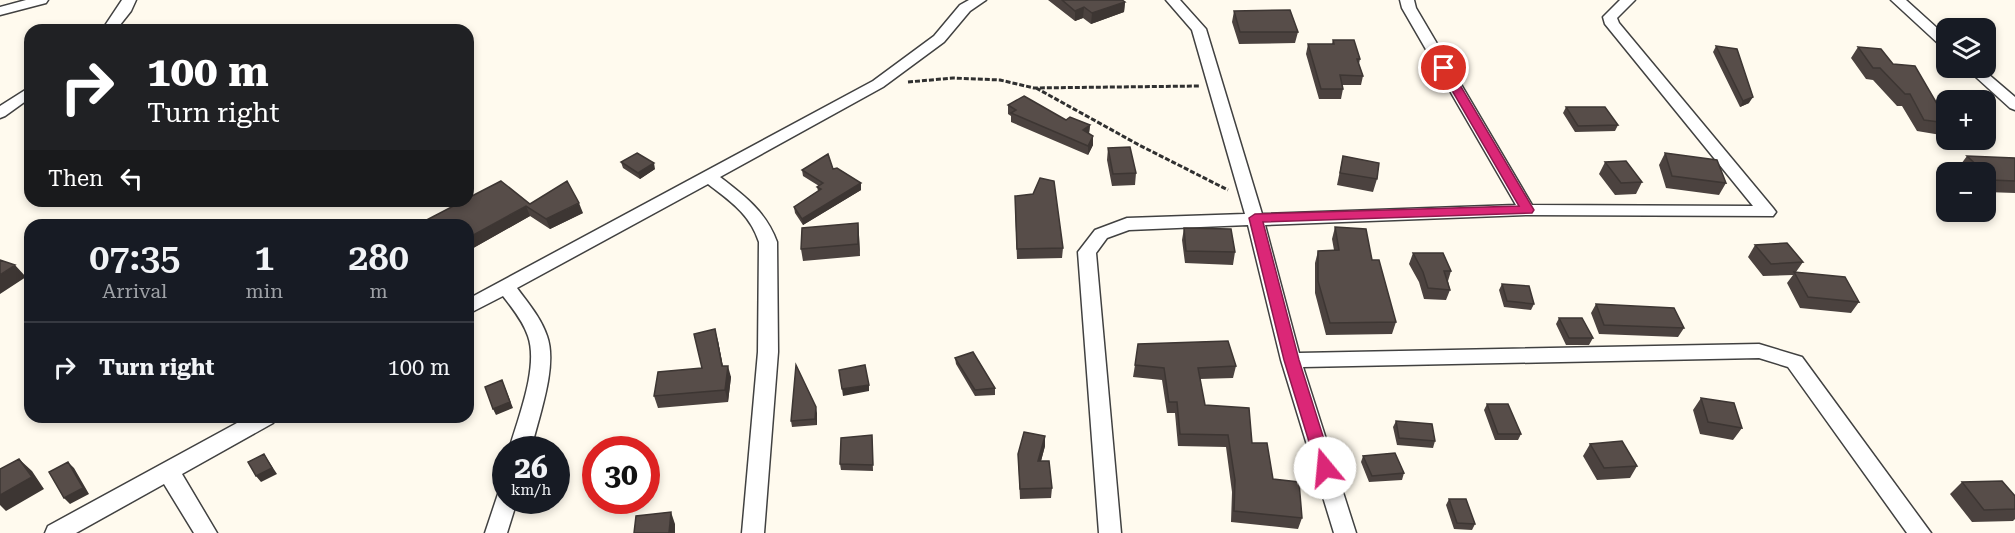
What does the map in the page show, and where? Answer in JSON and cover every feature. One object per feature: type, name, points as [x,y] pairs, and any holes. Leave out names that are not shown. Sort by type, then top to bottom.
[{"type":"street","points":[[114,24],[129,0]]},
{"type":"street","points":[[474,304],[878,84],[939,39],[965,8],[979,0]]},
{"type":"street","points":[[1173,0],[1199,29],[1218,86],[1292,360],[1345,533]]},
{"type":"street","points":[[1407,0],[1414,18],[1527,210]]},
{"type":"street","points":[[1110,533],[1087,252],[1101,234],[1127,224],[1253,210],[1767,212],[1612,24],[1610,17],[1628,0]]},
{"type":"street","points":[[1898,0],[1936,34]]},
{"type":"street","points":[[0,11],[36,1]]},
{"type":"street","points":[[1984,78],[2015,105]]},
{"type":"street","points":[[0,113],[24,95]]},
{"type":"street","points":[[707,176],[754,212],[764,225],[768,242],[768,352],[753,533]]},
{"type":"street","points":[[506,286],[539,338],[541,348],[540,368],[523,436]]},
{"type":"street","points":[[1292,360],[1759,351],[1778,355],[1795,362],[1920,533]]},
{"type":"street","points":[[56,533],[255,423]]},
{"type":"street","points":[[168,471],[206,533]]},
{"type":"street","points":[[496,533],[502,514]]},
{"type":"path","points":[[878,84],[953,78],[1000,80],[1034,88],[1218,86]]},
{"type":"path","points":[[1034,88],[1253,210]]},
{"type":"building","points":[[1062,0],[1122,0],[1125,2],[1092,13],[1084,7],[1075,11]]},
{"type":"building","points":[[1290,10],[1298,32],[1240,32],[1234,11]]},
{"type":"building","points":[[1333,40],[1354,40],[1363,76],[1340,75],[1343,89],[1321,89],[1308,44],[1334,44]]},
{"type":"building","points":[[1716,46],[1737,49],[1753,97],[1743,101]]},
{"type":"building","points":[[1858,47],[1881,49],[1893,64],[1915,66],[1936,102],[1936,122],[1924,120],[1910,94],[1905,94],[1880,68],[1873,68]]},
{"type":"building","points":[[1024,96],[1066,120],[1070,117],[1090,125],[1083,130],[1093,136],[1088,146],[1011,113],[1016,110],[1008,105]]},
{"type":"building","points":[[1566,107],[1605,107],[1618,125],[1578,126]]},
{"type":"building","points":[[1130,147],[1136,173],[1113,174],[1108,148]]},
{"type":"building","points":[[637,153],[654,163],[638,173],[621,162]]},
{"type":"building","points":[[1665,153],[1717,160],[1726,183],[1672,176]]},
{"type":"building","points":[[828,154],[833,169],[837,168],[861,183],[802,219],[794,207],[821,189],[817,187],[823,183],[802,170]]},
{"type":"building","points":[[1343,156],[1379,163],[1377,179],[1340,173]]},
{"type":"building","points":[[1967,156],[2015,158],[2015,181],[1996,180],[1996,162],[1973,162]]},
{"type":"building","points":[[1626,161],[1642,182],[1621,183],[1605,162]]},
{"type":"building","points":[[1040,178],[1054,181],[1063,248],[1017,249],[1015,196],[1033,194]]},
{"type":"building","points":[[501,181],[530,204],[567,181],[579,203],[546,219],[526,206],[474,235],[474,219],[428,219],[452,207],[474,207],[474,195]]},
{"type":"building","points":[[858,223],[858,244],[801,249],[802,228]]},
{"type":"building","points":[[1335,227],[1366,229],[1372,260],[1379,260],[1396,322],[1330,323],[1318,281],[1318,251],[1339,250]]},
{"type":"building","points":[[1184,228],[1231,229],[1235,252],[1186,251]]},
{"type":"building","points":[[1787,243],[1803,262],[1771,264],[1755,245]]},
{"type":"building","points":[[1413,253],[1443,253],[1451,271],[1444,271],[1450,290],[1428,288]]},
{"type":"building","points":[[0,260],[15,265],[0,275]]},
{"type":"building","points":[[1794,272],[1845,277],[1859,302],[1808,297]]},
{"type":"building","points":[[1502,284],[1529,286],[1534,304],[1507,301]]},
{"type":"building","points":[[1596,304],[1674,308],[1684,328],[1604,325]]},
{"type":"building","points":[[1559,318],[1582,318],[1593,338],[1569,338]]},
{"type":"building","points":[[715,329],[722,366],[728,366],[725,390],[654,396],[658,372],[702,368],[694,334]]},
{"type":"building","points":[[1228,341],[1236,366],[1198,368],[1205,405],[1249,408],[1252,443],[1267,443],[1273,479],[1299,482],[1302,518],[1234,511],[1235,480],[1228,435],[1180,434],[1177,402],[1169,402],[1164,368],[1135,365],[1138,344]]},
{"type":"building","points":[[973,352],[995,388],[975,390],[955,358]]},
{"type":"building","points":[[796,365],[816,407],[815,419],[791,421]]},
{"type":"building","points":[[865,365],[869,385],[842,389],[839,370]]},
{"type":"building","points":[[502,380],[510,402],[493,409],[485,387]]},
{"type":"building","points":[[1701,398],[1734,403],[1742,428],[1708,422]]},
{"type":"building","points":[[1487,404],[1508,404],[1521,434],[1498,434]]},
{"type":"building","points":[[1396,421],[1432,424],[1435,441],[1399,438]]},
{"type":"building","points":[[1024,432],[1045,436],[1038,461],[1049,461],[1052,488],[1020,489],[1018,454]]},
{"type":"building","points":[[872,435],[873,465],[840,464],[841,438]]},
{"type":"building","points":[[1622,441],[1637,466],[1604,468],[1590,444]]},
{"type":"building","points":[[1395,453],[1404,473],[1372,476],[1363,456]]},
{"type":"building","points":[[264,454],[272,468],[256,476],[248,462]]},
{"type":"building","points":[[19,459],[32,477],[0,495],[0,469]]},
{"type":"building","points":[[68,462],[83,488],[64,498],[49,472]]},
{"type":"building","points":[[2002,481],[2015,496],[2015,509],[1984,510],[1962,482]]},
{"type":"building","points":[[1449,499],[1466,499],[1475,524],[1457,523]]},
{"type":"building","points":[[671,512],[669,533],[634,533],[636,516]]},
{"type":"route","points":[[1325,468],[1292,360],[1255,218],[1527,210],[1444,68]]}]
